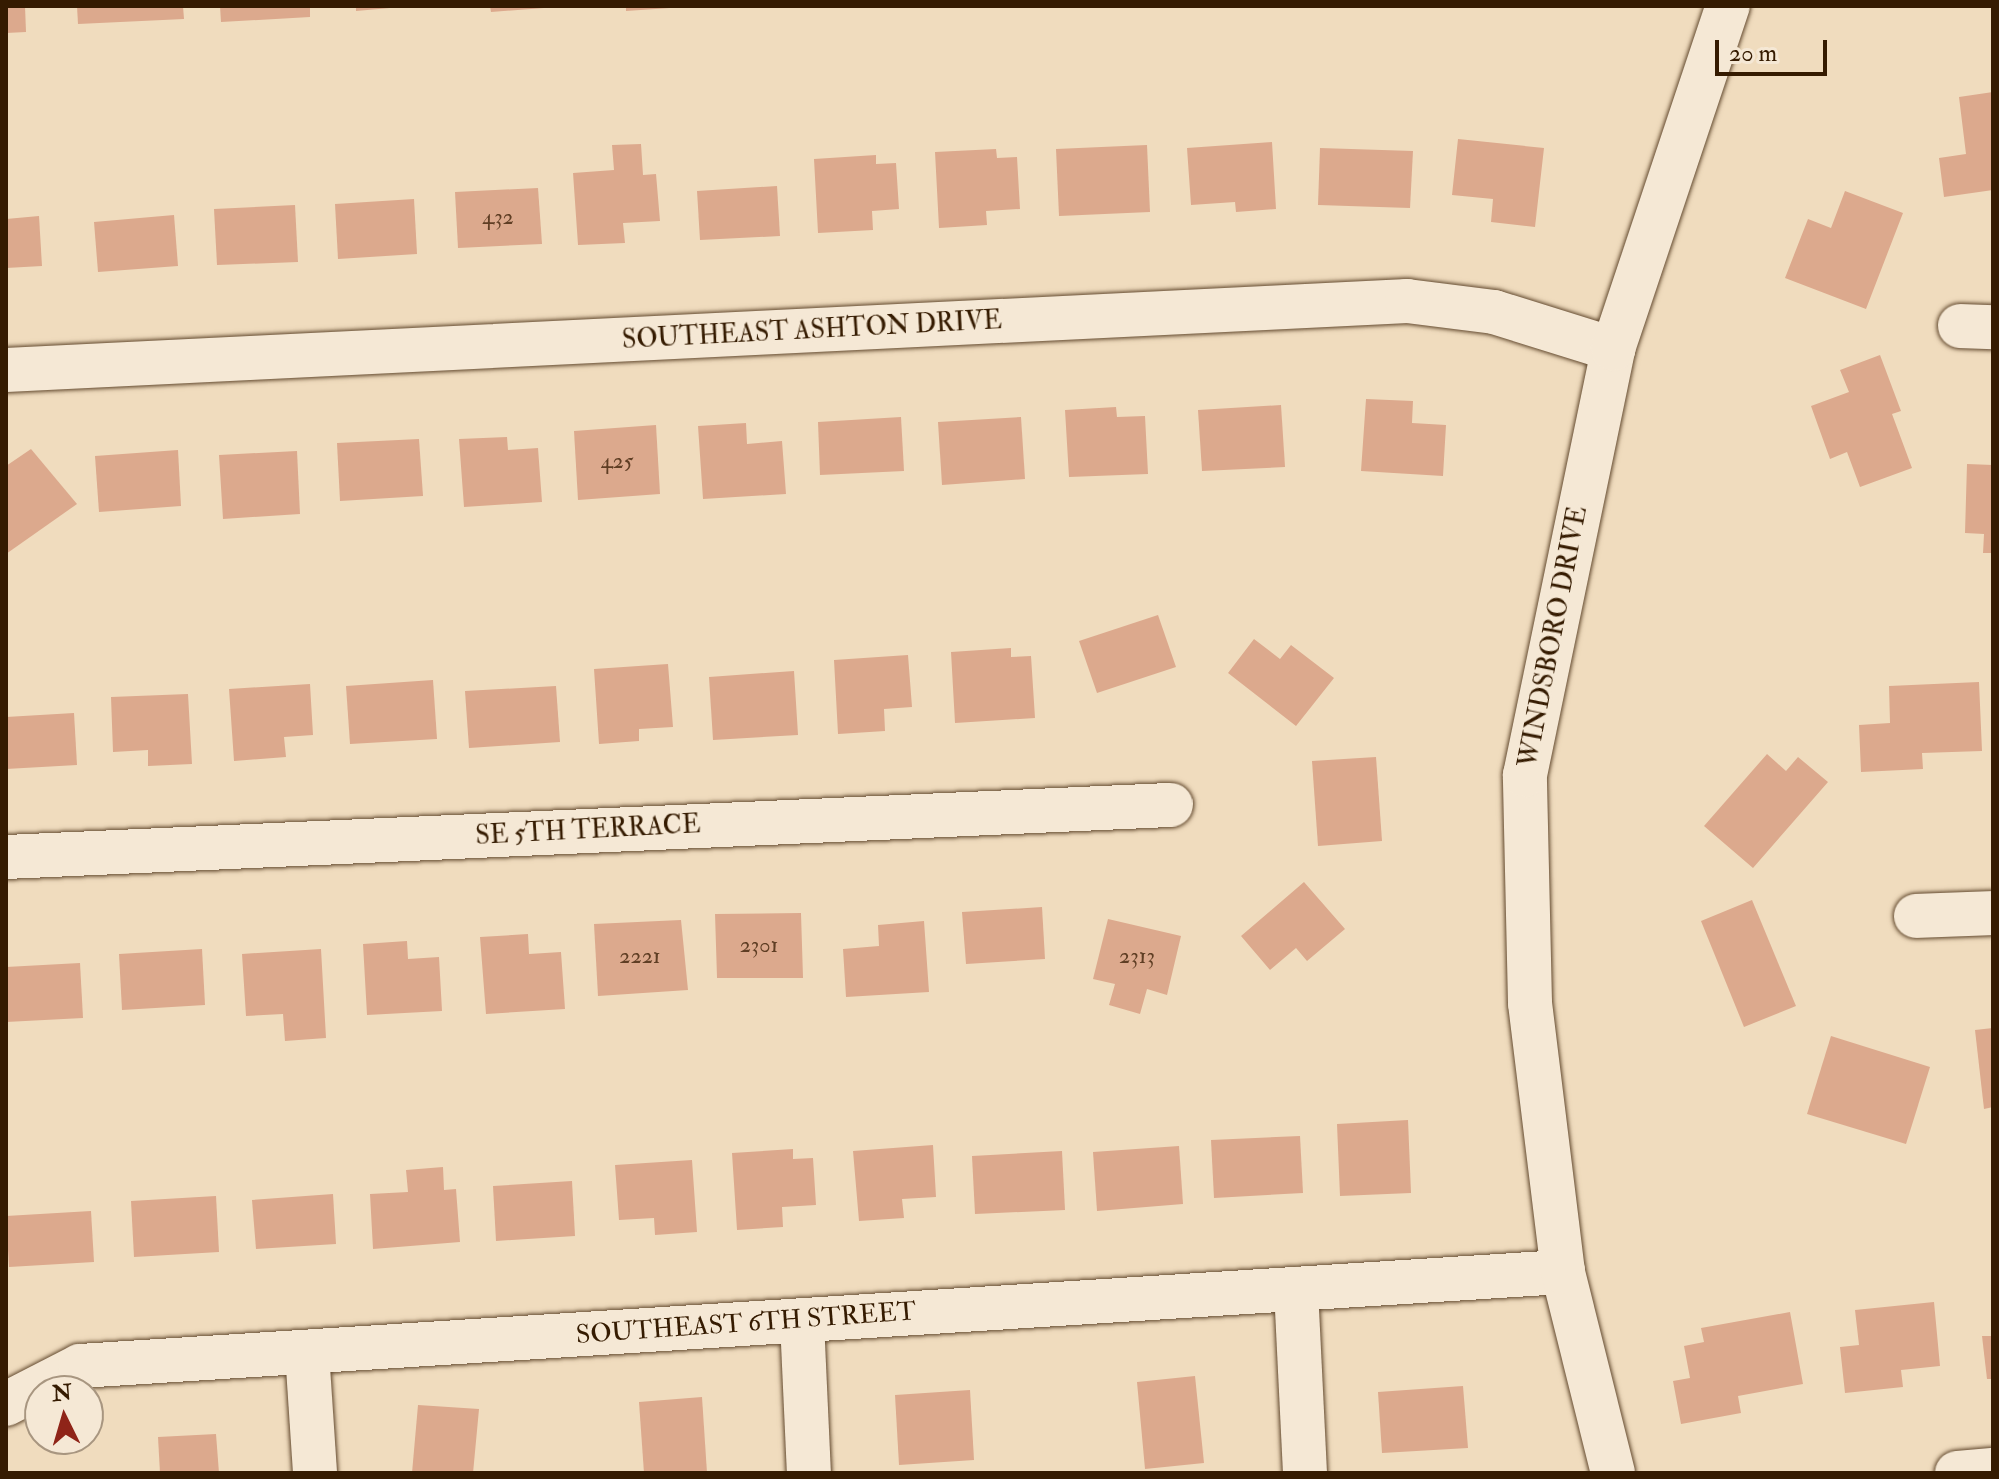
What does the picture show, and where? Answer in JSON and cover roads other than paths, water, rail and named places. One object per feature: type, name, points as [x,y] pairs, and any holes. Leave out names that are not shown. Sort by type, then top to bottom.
[{"type":"street","name":"WINDSBORO DRIVE","points":[[1613,1473],[1563,1272],[1530,1003],[1525,775],[1613,349],[1728,6]]},
{"type":"street","name":"SOUTHEAST ASHTON DRIVE","points":[[6,370],[1407,301],[1494,312],[1613,349]]},
{"type":"street","name":"SE 5TH TERRACE","points":[[6,857],[1171,805]]},
{"type":"street","points":[[1916,916],[1993,913]]},
{"type":"street","name":"SOUTHEAST 6TH STREET","points":[[6,1404],[80,1366],[1563,1272]]},
{"type":"street","points":[[1296,1289],[1305,1473]]},
{"type":"street","points":[[802,1321],[809,1473]]},
{"type":"street","points":[[307,1352],[315,1473]]},
{"type":"street","points":[[1957,1473],[1993,1470]]}]
